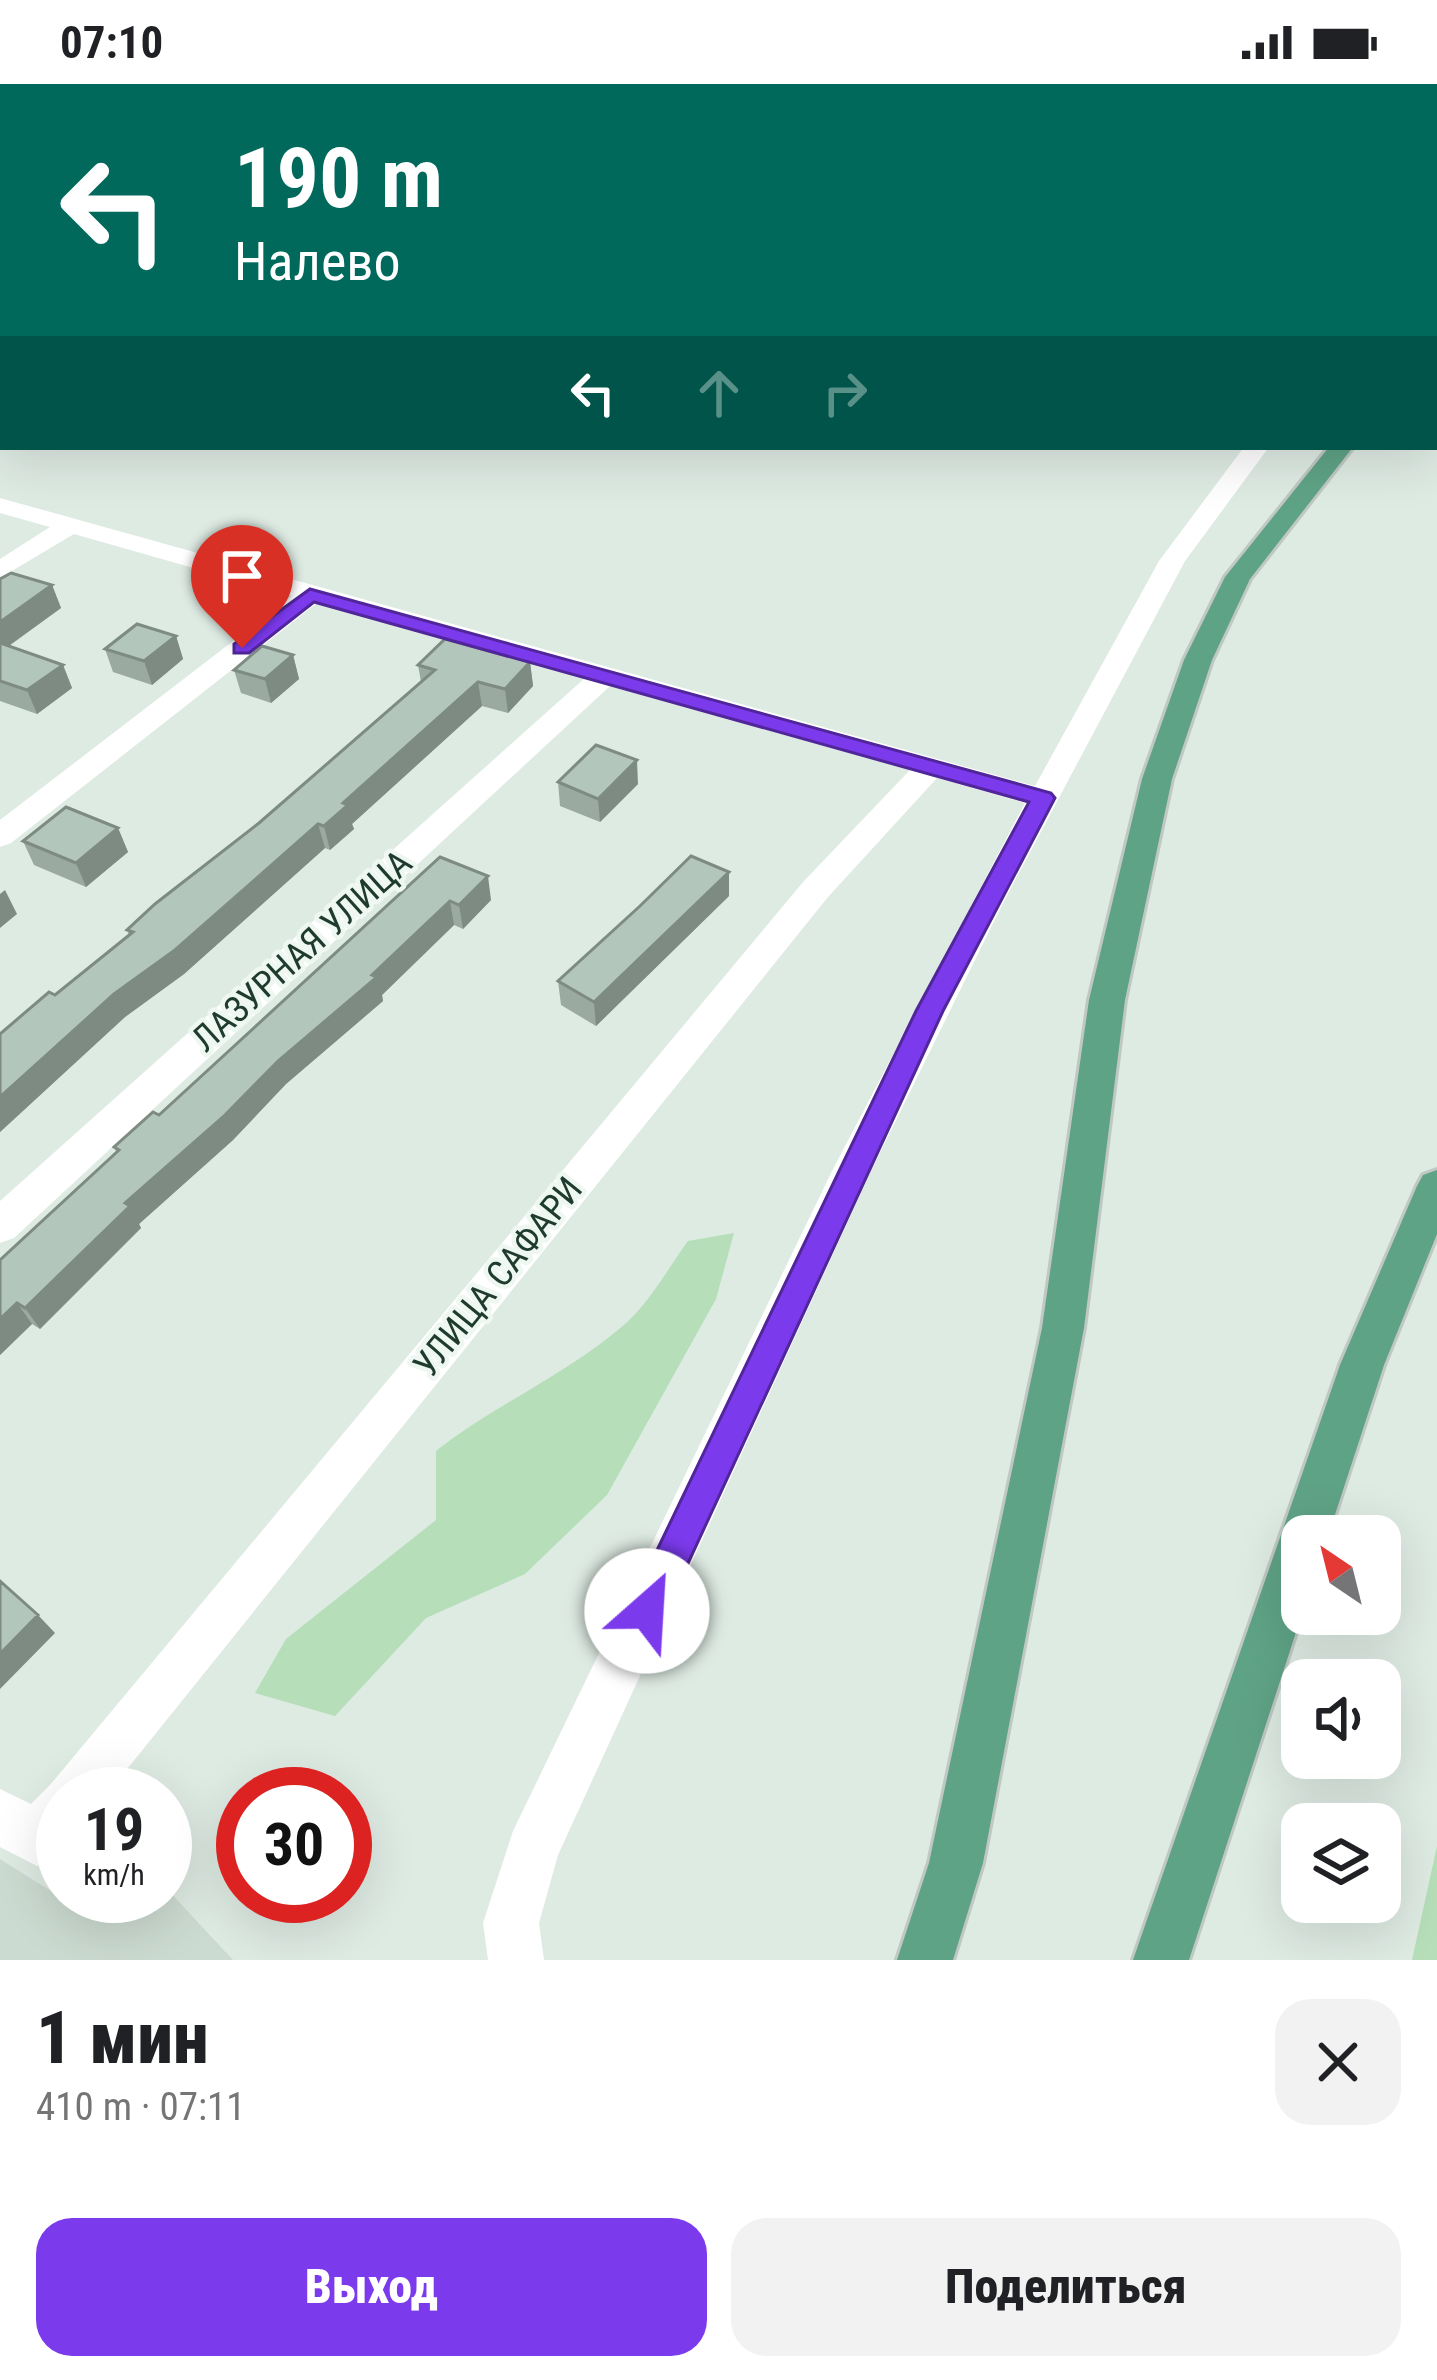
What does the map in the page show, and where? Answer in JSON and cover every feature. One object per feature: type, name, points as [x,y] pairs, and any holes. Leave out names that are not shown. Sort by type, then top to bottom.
[{"type":"main road","points":[[926,1960],[956,1863],[1063,1328],[1107,1000],[1157,779],[1198,660],[1238,577],[1339,450]]},
{"type":"main road","points":[[1311,1515],[1362,1365],[1437,1186]]},
{"type":"main road","points":[[1161,1960],[1281,1605]]},
{"type":"street","points":[[516,1960],[511,1923],[532,1850],[929,1011],[1172,562],[1226,481],[1254,450]]},
{"type":"street","points":[[0,506],[1043,798]]},
{"type":"street","points":[[0,570],[68,526]]},
{"type":"street","points":[[0,836],[310,595]]},
{"type":"street","name":"ЛАЗУРНАЯ УЛИЦА","points":[[0,1226],[604,676]]},
{"type":"street","name":"УЛИЦА САФАРИ","points":[[95,1767],[816,889],[930,767]]},
{"type":"street","points":[[0,1816],[36,1837]]},
{"type":"shaded area","points":[[0,1859],[36,1882],[36,1923],[192,1923],[192,1916],[233,1960],[0,1960]]},
{"type":"green space","points":[[734,1233],[716,1299],[607,1495],[525,1574],[426,1618],[335,1716],[255,1693],[286,1639],[436,1520],[436,1451],[625,1324],[688,1241]]},
{"type":"green space","points":[[1437,1846],[1437,1960],[1412,1960]]},
{"type":"building","points":[[11,573],[52,585],[0,622],[0,579]]},
{"type":"building","points":[[137,624],[176,636],[144,661],[105,649]]},
{"type":"building","points":[[445,639],[530,662],[505,689],[478,682],[343,803],[348,805],[324,826],[318,824],[175,950],[114,994],[0,1097],[0,1034],[133,932],[127,930],[155,904],[259,823],[435,670],[418,665]]},
{"type":"building","points":[[0,643],[63,665],[27,690],[0,681]]},
{"type":"building","points":[[262,646],[293,655],[265,679],[234,670]]},
{"type":"building","points":[[596,745],[637,760],[598,799],[558,782]]},
{"type":"building","points":[[66,807],[118,828],[76,863],[23,841]]},
{"type":"building","points":[[691,856],[729,872],[594,1002],[558,981],[640,906]]},
{"type":"building","points":[[440,857],[488,876],[459,905],[450,901],[372,975],[377,977],[125,1203],[130,1206],[25,1308],[17,1303],[0,1319],[0,1260],[119,1150],[114,1147],[153,1112],[159,1115]]},
{"type":"building","points":[[0,1581],[38,1615],[0,1654]]},
{"type":"route","points":[[242,648],[310,595],[1043,798],[929,1011],[647,1611]]}]
